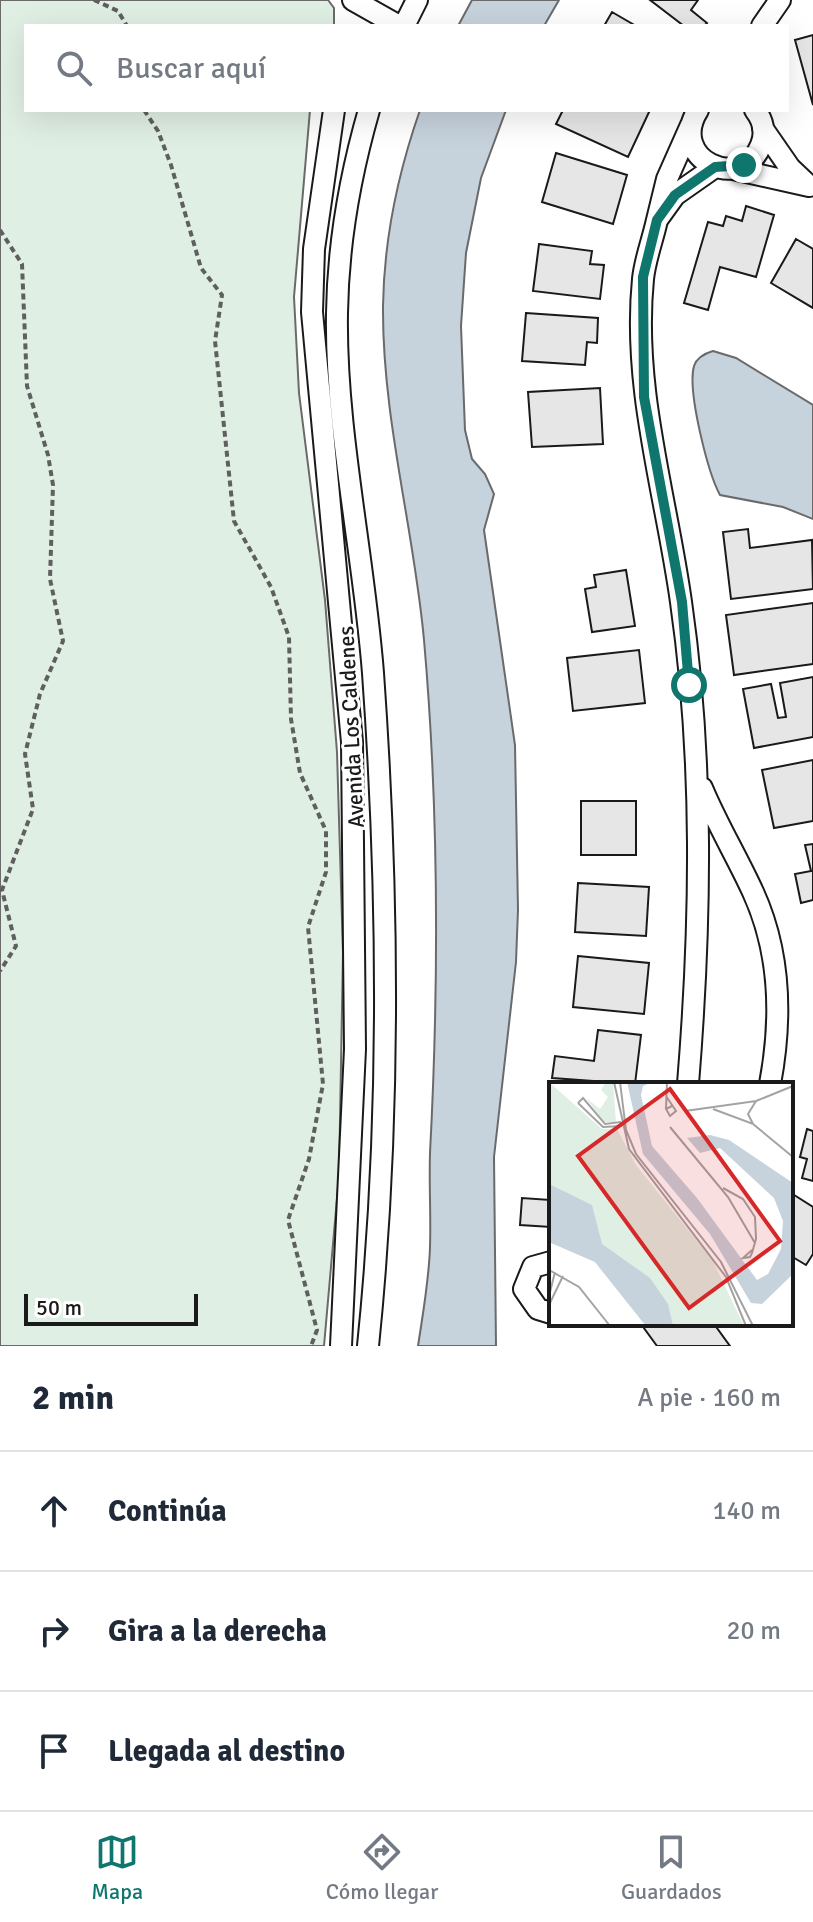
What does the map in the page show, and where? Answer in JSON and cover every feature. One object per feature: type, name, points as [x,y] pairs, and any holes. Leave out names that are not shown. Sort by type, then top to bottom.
[{"type":"street","points":[[403,24],[417,0]]},
{"type":"street","points":[[763,24],[780,0]]},
{"type":"street","points":[[366,9],[398,24]]},
{"type":"street","name":"Avenida Los Caldenes","points":[[334,112],[317,218],[312,312],[352,742],[355,1049],[341,1346]]},
{"type":"street","name":"Avenida Los Caldenes","points":[[368,112],[352,174],[342,235],[337,313],[339,375],[368,613],[381,792],[381,1217],[368,1346]]},
{"type":"street","points":[[694,118],[693,146],[705,162],[811,187]]},
{"type":"street","points":[[688,1082],[695,1000],[698,777],[682,602],[644,397],[643,277],[667,179],[694,118]]},
{"type":"street","points":[[657,220],[675,195],[724,168],[744,165],[759,150],[759,119]]},
{"type":"street","points":[[759,119],[790,168],[811,187]]},
{"type":"street","points":[[698,777],[755,895],[770,945],[779,1004],[770,1082]]},
{"type":"street","points":[[549,1263],[533,1267],[524,1289],[538,1309],[549,1312]]},
{"type":"path","points":[[94,0],[118,11],[126,24]]},
{"type":"path","points":[[145,112],[158,131],[171,165],[201,268],[222,295],[215,341],[234,521],[271,587],[289,637],[291,719],[300,773],[326,831],[326,872],[308,927],[323,1084],[309,1159],[288,1220],[317,1330],[311,1346]]},
{"type":"path","points":[[0,230],[22,264],[27,386],[48,455],[53,485],[50,579],[63,641],[40,694],[25,754],[33,809],[2,890],[16,946],[0,971]]},
{"type":"green space","points":[[0,0],[328,0],[334,8],[334,24],[24,24],[24,112],[310,112],[294,297],[299,393],[325,600],[337,752],[343,953],[339,1176],[324,1346],[0,1346]]},
{"type":"shaded area","points":[[472,0],[559,0],[545,24],[459,24]]},
{"type":"shaded area","points":[[419,112],[505,112],[481,178],[466,253],[461,326],[465,430],[472,459],[485,474],[494,494],[484,530],[515,745],[518,910],[516,962],[494,1157],[496,1346],[418,1346],[430,1247],[436,961],[433,768],[424,640],[393,432],[383,306],[386,256],[405,158]]},
{"type":"shaded area","points":[[713,351],[736,358],[813,405],[813,519],[783,507],[720,495],[700,432],[693,394],[694,366],[697,360]]},
{"type":"building","points":[[650,0],[698,0],[691,10],[707,23],[681,24]]},
{"type":"building","points":[[612,12],[633,24],[605,24]]},
{"type":"building","points":[[813,35],[813,105],[795,40]]},
{"type":"building","points":[[562,112],[649,112],[628,157],[556,124]]},
{"type":"building","points":[[556,153],[627,175],[613,224],[542,202]]},
{"type":"building","points":[[746,206],[774,215],[756,277],[720,267],[708,310],[684,303],[708,222],[723,226],[726,216],[742,221]]},
{"type":"building","points":[[796,239],[813,249],[813,308],[771,283]]},
{"type":"building","points":[[539,244],[592,251],[590,264],[604,265],[600,299],[533,291]]},
{"type":"building","points":[[526,313],[598,318],[597,343],[587,342],[585,365],[522,361]]},
{"type":"building","points":[[600,388],[603,444],[532,447],[528,392]]},
{"type":"building","points":[[748,529],[750,548],[812,540],[813,589],[731,599],[723,532]]},
{"type":"building","points":[[626,570],[635,626],[592,632],[585,589],[596,587],[594,575]]},
{"type":"building","points":[[813,603],[813,664],[734,675],[726,615]]},
{"type":"building","points":[[639,650],[645,703],[573,711],[567,658]]},
{"type":"building","points":[[813,677],[813,737],[754,748],[743,689],[771,684],[778,718],[786,717],[780,683]]},
{"type":"building","points":[[813,760],[813,821],[774,828],[762,770]]},
{"type":"building","points":[[581,801],[636,801],[636,855],[581,855]]},
{"type":"building","points":[[813,844],[813,900],[801,903],[795,874],[811,871],[805,845]]},
{"type":"building","points":[[578,883],[649,887],[646,936],[575,932]]},
{"type":"building","points":[[578,956],[649,963],[644,1014],[573,1007]]},
{"type":"building","points":[[598,1030],[641,1035],[635,1082],[552,1078],[555,1056],[594,1061]]},
{"type":"building","points":[[807,1129],[813,1131],[813,1181],[802,1178],[807,1159],[800,1157]]},
{"type":"building","points":[[793,1194],[813,1207],[813,1254],[806,1265],[793,1257]]},
{"type":"building","points":[[522,1198],[549,1200],[549,1227],[520,1225]]},
{"type":"building","points":[[642,1326],[715,1326],[730,1346],[657,1346]]},
{"type":"route","points":[[689,685],[682,602],[644,397],[643,277],[657,220],[675,195],[715,167],[733,169],[744,165]]}]
